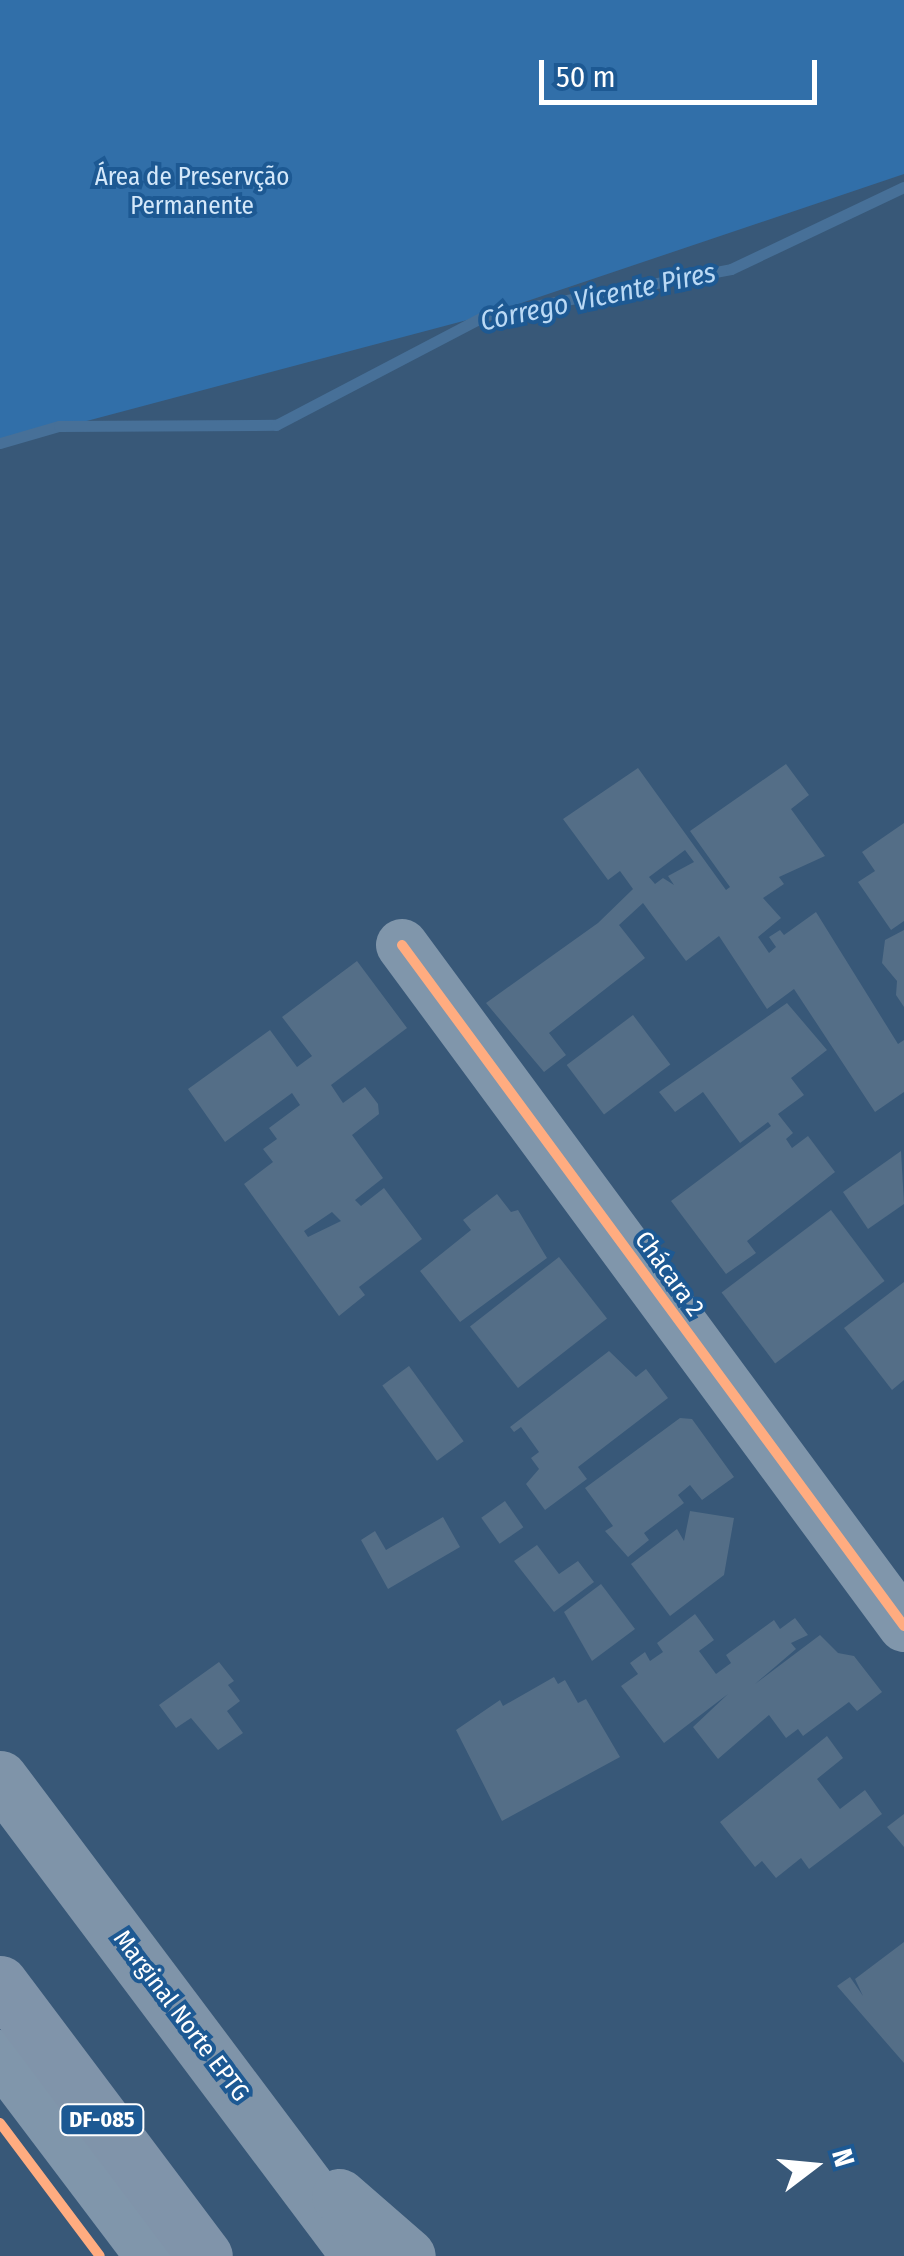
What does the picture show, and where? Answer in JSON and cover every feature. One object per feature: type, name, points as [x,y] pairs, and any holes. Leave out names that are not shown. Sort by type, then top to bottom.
[{"type":"highway","name":"DF-085","points":[[0,1983],[204,2256]]},
{"type":"main road","name":"Marginal Norte EPTG","points":[[0,1778],[359,2256]]},
{"type":"main road","points":[[278,2145],[408,2256]]},
{"type":"street","name":"Chácara 2","points":[[402,945],[904,1626]]},
{"type":"street","points":[[0,2056],[150,2256]]},
{"type":"green space","name":"Área de Preservção Permanente","points":[[0,0],[904,0],[904,174],[486,315],[0,444]]},
{"type":"building","points":[[786,764],[809,795],[791,809],[825,856],[779,877],[784,884],[763,898],[781,918],[758,937],[769,953],[776,947],[769,937],[780,930],[784,935],[816,912],[898,1044],[904,1040],[904,1092],[875,1112],[794,989],[767,1009],[719,936],[686,961],[643,903],[619,925],[645,958],[549,1033],[566,1055],[544,1072],[486,1003],[598,923],[633,889],[620,871],[608,880],[563,819],[638,768],[726,890],[730,887],[690,831]],"holes":[[[685,850],[694,862],[668,876],[674,885],[663,878],[655,884],[649,877]]]},
{"type":"building","points":[[904,823],[904,921],[891,930],[858,882],[875,871],[862,852]]},
{"type":"building","points":[[904,930],[904,1007],[896,995],[897,981],[882,963],[885,940]]},
{"type":"building","points":[[357,961],[407,1028],[331,1085],[343,1103],[365,1087],[378,1104],[379,1114],[352,1135],[383,1178],[355,1200],[361,1206],[384,1188],[422,1239],[359,1287],[365,1295],[339,1316],[244,1184],[273,1162],[263,1149],[277,1139],[269,1128],[300,1105],[292,1093],[225,1142],[188,1089],[270,1030],[297,1067],[312,1056],[282,1017]],"holes":[[[332,1212],[341,1221],[308,1237],[304,1231]]]},
{"type":"building","points":[[787,1003],[827,1050],[791,1078],[804,1095],[778,1114],[793,1133],[786,1139],[792,1148],[808,1136],[835,1172],[747,1241],[756,1253],[726,1274],[671,1201],[771,1126],[768,1122],[740,1143],[703,1092],[675,1112],[659,1092]]},
{"type":"building","points":[[633,1015],[670,1065],[604,1114],[567,1065]]},
{"type":"building","points":[[901,1151],[904,1204],[868,1229],[843,1192]]},
{"type":"building","points":[[497,1194],[511,1212],[518,1210],[547,1258],[460,1322],[420,1271],[471,1230],[463,1220]]},
{"type":"building","points":[[831,1210],[885,1281],[775,1364],[722,1292]]},
{"type":"building","points":[[559,1257],[607,1318],[518,1388],[470,1327]]},
{"type":"building","points":[[904,1282],[904,1380],[892,1390],[844,1328]]},
{"type":"building","points":[[609,1351],[636,1377],[646,1369],[668,1398],[578,1467],[587,1479],[545,1510],[526,1484],[539,1469],[531,1458],[539,1452],[521,1427],[514,1432],[510,1427]]},
{"type":"building","points":[[409,1366],[464,1441],[437,1461],[382,1385]]},
{"type":"building","points":[[680,1418],[692,1419],[734,1477],[702,1500],[690,1485],[678,1495],[684,1503],[644,1533],[649,1540],[628,1557],[605,1531],[613,1526],[585,1488]]},
{"type":"building","points":[[505,1501],[523,1527],[500,1544],[481,1518]]},
{"type":"building","points":[[690,1511],[734,1518],[724,1575],[670,1616],[631,1564],[677,1529],[684,1541]]},
{"type":"building","points":[[443,1517],[460,1547],[388,1589],[361,1540],[375,1531],[386,1550]]},
{"type":"building","points":[[537,1545],[559,1574],[578,1561],[594,1582],[554,1612],[514,1561]]},
{"type":"building","points":[[601,1584],[635,1629],[592,1661],[564,1612]]},
{"type":"building","points":[[695,1614],[714,1640],[699,1651],[716,1674],[731,1663],[726,1655],[774,1620],[780,1629],[795,1618],[808,1635],[791,1643],[796,1649],[755,1684],[820,1635],[838,1653],[854,1656],[882,1692],[857,1711],[849,1702],[803,1736],[798,1729],[786,1738],[769,1715],[718,1759],[693,1727],[728,1694],[664,1743],[621,1686],[638,1674],[630,1663],[645,1652],[650,1661],[663,1652],[657,1643]]},
{"type":"building","points":[[219,1662],[234,1681],[228,1685],[240,1701],[227,1711],[243,1733],[218,1750],[191,1718],[176,1728],[159,1705]]},
{"type":"building","points":[[554,1677],[558,1684],[565,1680],[578,1703],[586,1699],[620,1757],[502,1821],[456,1730],[500,1700],[503,1706]]},
{"type":"building","points":[[827,1736],[843,1758],[817,1779],[840,1809],[865,1790],[882,1814],[809,1869],[801,1858],[776,1878],[762,1861],[755,1867],[720,1822]]},
{"type":"building","points":[[904,1814],[904,1847],[887,1827]]},
{"type":"building","points":[[904,1942],[904,2063],[837,1986],[850,1977],[863,1996],[855,1979]]},
{"type":"waterway","name":"Córrego Vicente Pires","points":[[0,443],[59,426],[276,425],[486,315],[731,269],[904,187]]},
{"type":"cycle path","points":[[402,945],[904,1626]]},
{"type":"cycle path","points":[[0,2123],[100,2256]]}]
